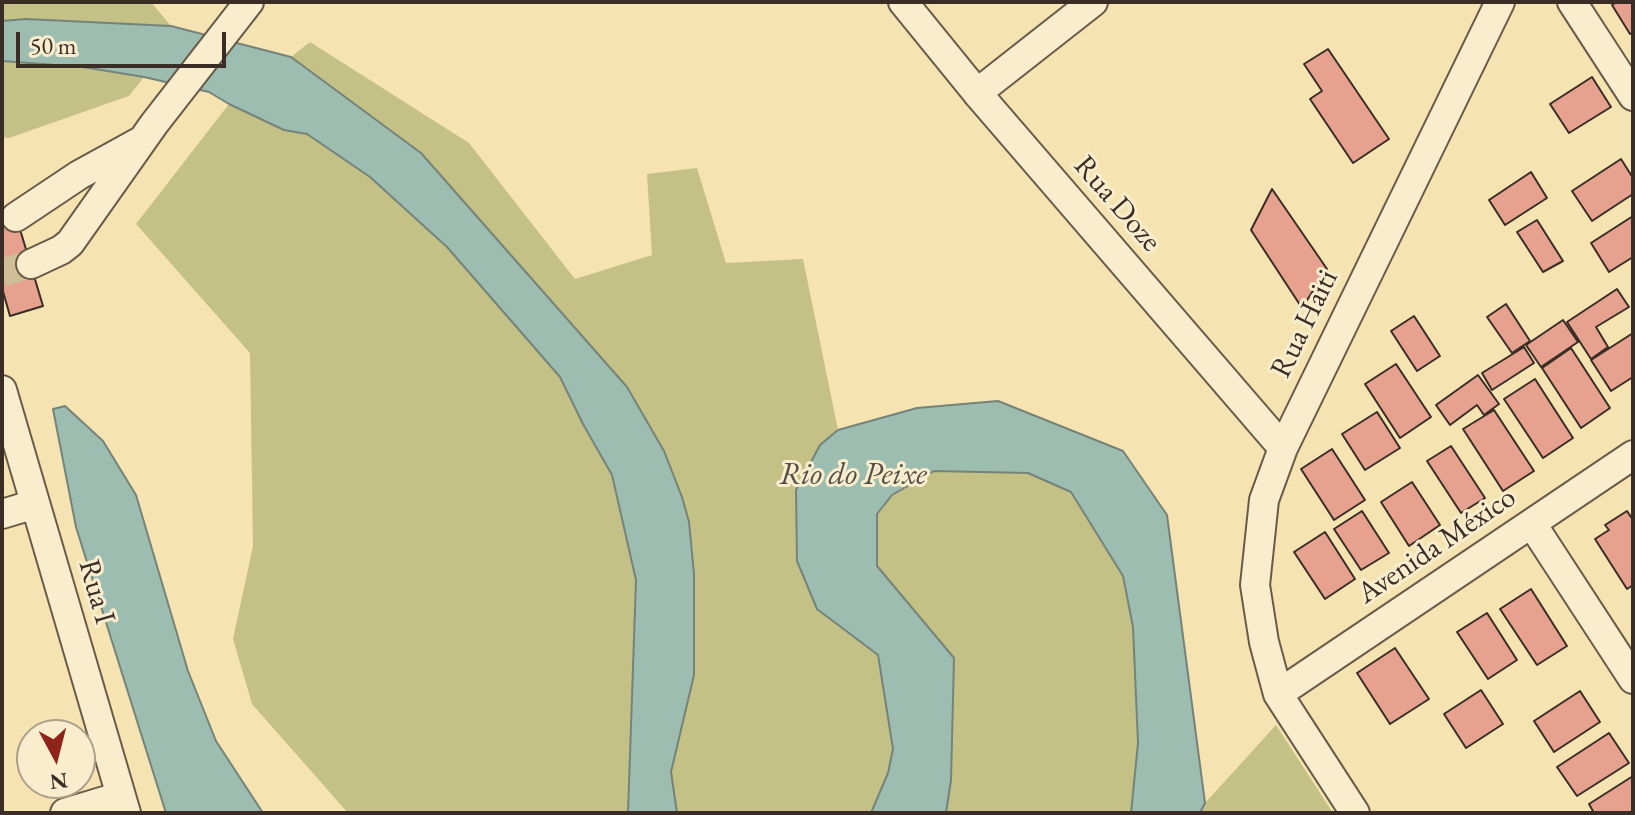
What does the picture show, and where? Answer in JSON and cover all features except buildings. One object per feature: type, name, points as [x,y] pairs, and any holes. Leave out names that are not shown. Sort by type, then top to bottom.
[{"type":"street","name":"Rua Doze","points":[[903,2],[977,93],[1283,448]]},
{"type":"street","points":[[977,93],[1093,2]]},
{"type":"street","name":"Rua Haiti","points":[[1355,813],[1278,694],[1264,642],[1255,585],[1264,500],[1283,448],[1500,2]]},
{"type":"street","points":[[1572,2],[1633,96]]},
{"type":"street","points":[[31,264],[70,243],[149,132],[246,6]]},
{"type":"street","points":[[16,217],[149,132]]},
{"type":"street","name":"Rua I","points":[[2,390],[123,805]]},
{"type":"street","name":"Avenida México","points":[[1278,694],[1633,455]]},
{"type":"street","points":[[2,514],[35,504]]},
{"type":"street","points":[[1532,524],[1633,679]]},
{"type":"street","points":[[65,813],[123,805]]},
{"type":"shaded area","points":[[2,2],[151,2],[171,26],[26,19],[2,21]]},
{"type":"shaded area","points":[[310,42],[469,143],[575,279],[652,255],[647,174],[697,168],[726,263],[803,259],[838,430],[820,445],[817,609],[877,655],[893,749],[888,773],[871,813],[677,813],[671,772],[694,675],[694,574],[689,522],[664,451],[627,387],[421,153],[291,57]]},
{"type":"shaded area","points":[[2,61],[83,67],[144,77],[129,96],[9,138],[2,137]]},
{"type":"shaded area","points":[[229,104],[284,130],[307,134],[370,177],[447,247],[560,377],[612,475],[636,580],[628,813],[348,813],[252,704],[233,639],[253,546],[250,353],[136,224]]},
{"type":"shaded area","points":[[934,471],[1028,473],[1071,493],[1124,576],[1133,627],[1138,743],[1131,813],[946,813],[951,780],[954,658],[877,566],[877,514],[892,495]]},
{"type":"shaded area","points":[[1276,725],[1333,813],[1200,813],[1205,803]]},
{"type":"water","points":[[26,19],[171,26],[291,57],[421,153],[627,387],[664,451],[689,522],[694,574],[694,675],[671,772],[677,813],[628,813],[636,580],[612,475],[560,377],[447,247],[370,177],[307,134],[284,130],[209,92],[83,67],[2,61],[2,21]]},
{"type":"water","name":"Rio do Peixe","points":[[998,401],[1123,451],[1167,515],[1205,803],[1200,813],[1131,813],[1138,743],[1133,627],[1123,576],[1071,492],[1028,473],[934,471],[892,495],[877,514],[877,566],[954,658],[951,780],[946,813],[871,813],[888,773],[893,749],[878,655],[817,609],[797,561],[796,490],[820,445],[838,430],[917,408]]},
{"type":"water","points":[[65,406],[103,441],[136,495],[188,671],[216,741],[263,813],[166,813],[76,527],[53,409]]},
{"type":"tunnel","points":[[2,273],[31,264]]}]
